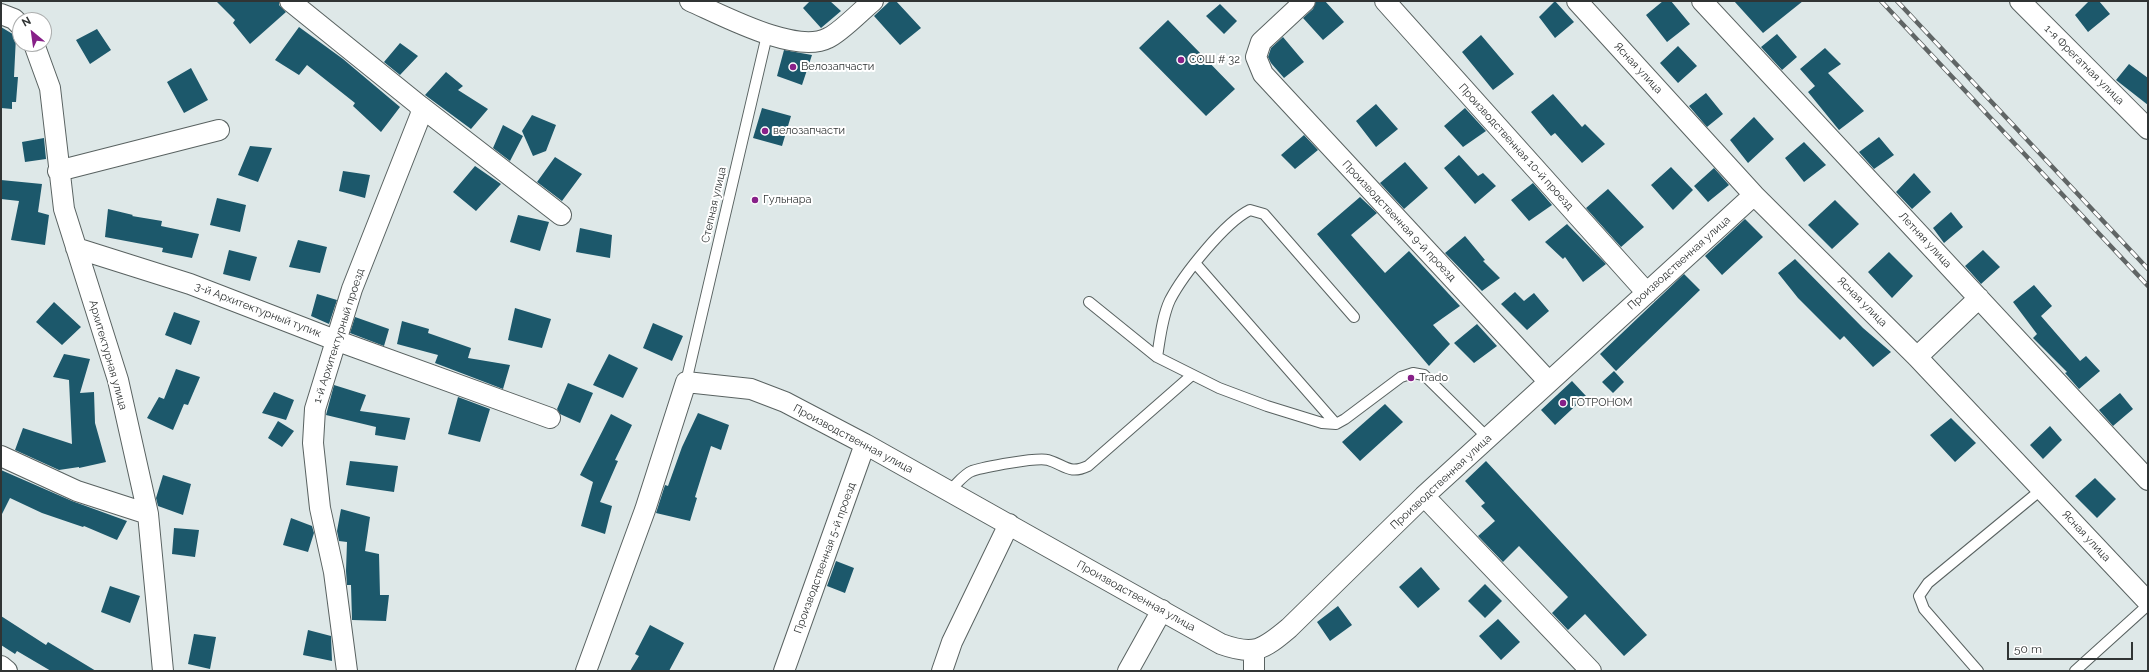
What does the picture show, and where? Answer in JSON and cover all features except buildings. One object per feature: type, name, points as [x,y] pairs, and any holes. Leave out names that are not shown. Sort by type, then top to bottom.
[{"type":"street","points":[[290,1],[420,106],[561,214]]},
{"type":"street","points":[[690,1],[767,35],[810,43],[828,38],[873,1]]},
{"type":"street","name":"Производственная 9-й проезд","points":[[1305,1],[1261,42],[1256,57],[1263,74],[1549,382]]},
{"type":"street","name":"Производственная 10-й проезд","points":[[1385,1],[1646,293]]},
{"type":"street","name":"Ясная улица","points":[[1577,1],[1754,195],[1917,357],[2148,604]]},
{"type":"street","name":"Летняя улица","points":[[1702,1],[2148,480]]},
{"type":"street","name":"1-я Фрегатная улица","points":[[2020,1],[2148,129]]},
{"type":"street","points":[[1,14],[12,18]]},
{"type":"street","name":"Архитектурная улица","points":[[37,52],[50,88],[58,171],[64,209],[118,380],[148,514],[163,671]]},
{"type":"street","name":"1-й Архитектурный проезд","points":[[347,671],[334,572],[320,508],[313,443],[315,409],[335,340],[383,209],[421,114],[420,106]]},
{"type":"street","points":[[58,171],[219,130]]},
{"type":"street","name":"Производственная улица","points":[[686,382],[751,389],[785,402],[865,444],[1222,644],[1236,649],[1254,651],[1273,642],[1289,628],[1424,496],[1754,195]]},
{"type":"street","name":"3-й Архитектурный тупик","points":[[76,248],[190,284],[335,340],[550,418]]},
{"type":"street","points":[[1917,357],[1979,298]]},
{"type":"street","points":[[586,671],[645,510],[686,382]]},
{"type":"street","name":"Производственная 5-й проезд","points":[[784,671],[865,444]]},
{"type":"street","points":[[1,456],[77,491],[148,514]]},
{"type":"street","points":[[1424,496],[1591,671]]},
{"type":"street","points":[[942,671],[952,642],[1008,524]]},
{"type":"street","points":[[1128,671],[1162,610]]},
{"type":"street","points":[[1254,651],[1254,671]]},
{"type":"street","points":[[1,666],[7,671]]},
{"type":"lane","name":"Степная улица","points":[[686,382],[767,35]]},
{"type":"lane","points":[[1157,357],[1170,301],[1195,263],[1237,216],[1250,210],[1264,214],[1354,317]]},
{"type":"lane","points":[[1195,263],[1336,424]]},
{"type":"lane","points":[[1090,302],[1157,357],[1219,388],[1267,406],[1322,423],[1336,424],[1401,377],[1413,373],[1424,375],[1488,438]]},
{"type":"lane","points":[[949,491],[971,472],[1035,460],[1047,460],[1077,471],[1192,375]]},
{"type":"lane","points":[[1978,671],[1924,609],[1919,596],[1928,583],[2042,489]]},
{"type":"lane","points":[[2075,671],[2148,604]]},
{"type":"railway","points":[[1881,1],[2148,286]]},
{"type":"railway","points":[[1897,1],[2148,269]]},
{"type":"place","name":"СОШ # 32","points":[[1181,60]]},
{"type":"place","name":"Велозапчасти","points":[[793,67]]},
{"type":"place","name":"велозапчасти","points":[[765,131]]},
{"type":"place","name":"Гульнара","points":[[755,200]]},
{"type":"place","name":"Trado","points":[[1411,378]]},
{"type":"place","name":"ГОТРОНОМ","points":[[1563,403]]}]
